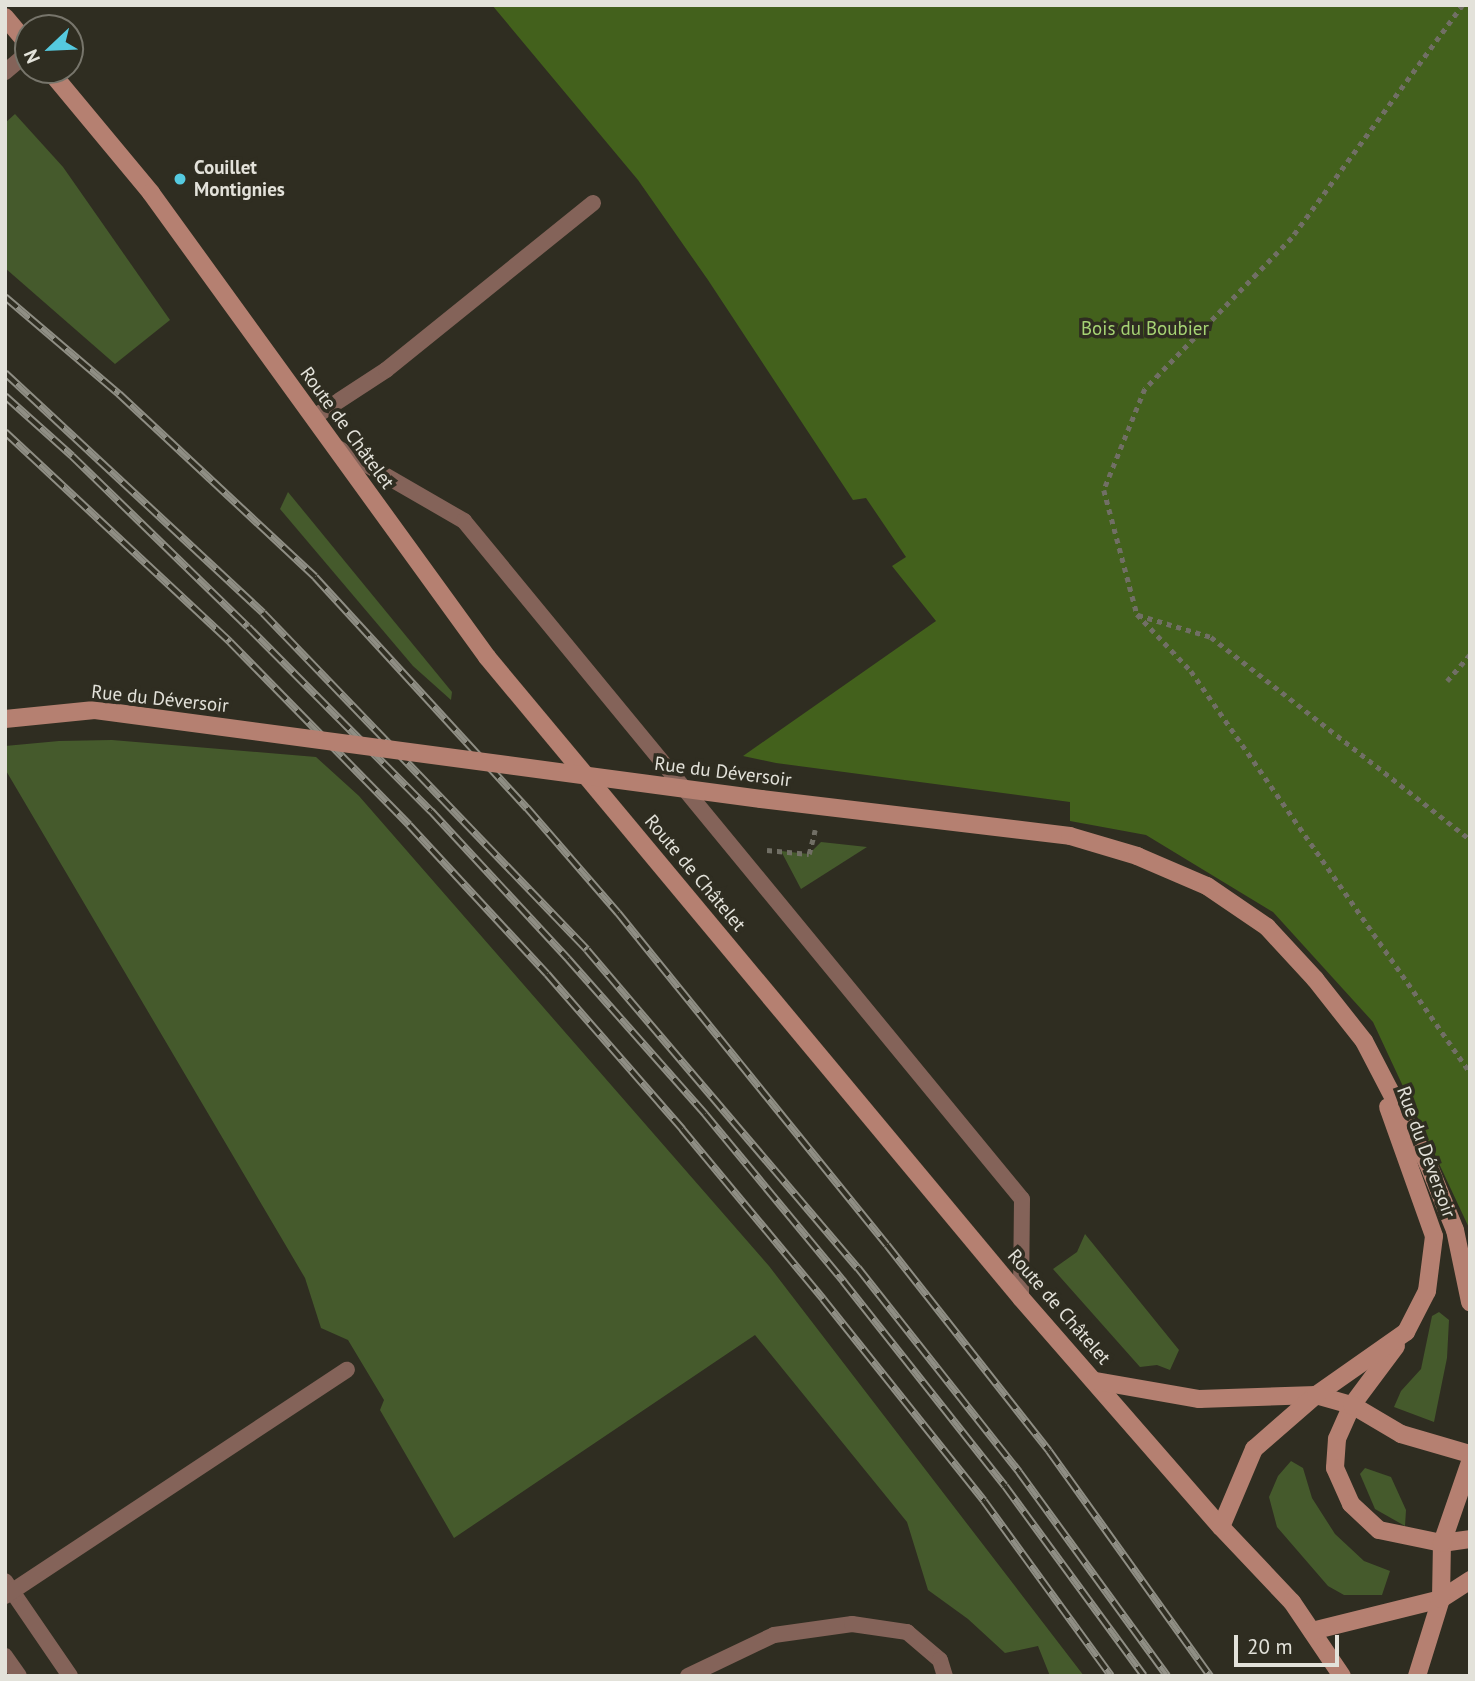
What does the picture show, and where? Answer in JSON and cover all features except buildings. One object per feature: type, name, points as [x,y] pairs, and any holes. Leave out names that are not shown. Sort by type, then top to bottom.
[{"type":"main road","name":"Route de Châtelet","points":[[61,84],[151,193],[487,657],[1021,1297],[1221,1527],[1292,1602],[1342,1676]]},
{"type":"main road","name":"Rue du Déversoir","points":[[5,719],[95,710],[821,806],[1070,836],[1137,856],[1208,886],[1267,927],[1315,979],[1364,1041],[1428,1164],[1455,1230],[1470,1299]]},
{"type":"main road","name":"Rue du Déversoir","points":[[1221,1527],[1254,1449],[1315,1395],[1406,1332],[1427,1291],[1434,1236],[1364,1041]]},
{"type":"main road","points":[[1406,1332],[1352,1405],[1337,1438],[1335,1468],[1351,1504],[1380,1530],[1442,1543],[1470,1539]]},
{"type":"main road","points":[[1096,1381],[1199,1399],[1315,1395],[1352,1405],[1401,1434],[1470,1454]]},
{"type":"main road","points":[[1417,1676],[1441,1599],[1442,1543],[1470,1462]]},
{"type":"main road","points":[[1312,1631],[1441,1599],[1470,1580]]},
{"type":"lane","points":[[314,417],[386,370],[593,203]]},
{"type":"lane","points":[[335,446],[464,521],[1022,1199],[1021,1297]]},
{"type":"lane","points":[[70,1676],[7,1589],[105,1532],[347,1370]]},
{"type":"lane","points":[[688,1676],[774,1635],[852,1623],[907,1632],[940,1660],[946,1676]]},
{"type":"lane","points":[[5,1656],[19,1676]]},
{"type":"path","points":[[1463,5],[1292,238],[1145,389],[1104,490],[1138,614],[1191,671],[1470,1073]]},
{"type":"path","points":[[1138,614],[1211,637],[1470,839]]},
{"type":"path","points":[[1447,681],[1470,655]]},
{"type":"path","points":[[731,845],[809,855],[821,806]]},
{"type":"green space","name":"Bois du Boubier","points":[[492,5],[1470,5],[1470,1230],[1373,1022],[1273,912],[1146,835],[1070,821],[1070,802],[776,763],[743,756],[936,621],[892,566],[906,557],[866,498],[853,500],[708,280],[638,180]]},
{"type":"green space","points":[[15,114],[63,167],[170,320],[115,364],[5,268],[5,123]]},
{"type":"green space","points":[[288,492],[452,692],[451,700],[413,666],[280,509]]},
{"type":"green space","points":[[112,740],[316,757],[359,796],[769,1266],[1084,1676],[1050,1676],[1038,1646],[1005,1653],[968,1619],[928,1590],[907,1522],[755,1335],[454,1538],[380,1410],[384,1400],[348,1340],[321,1328],[305,1278],[5,769],[5,746]]},
{"type":"green space","points":[[821,842],[867,847],[801,889],[781,851],[809,854]]},
{"type":"green space","points":[[1085,1234],[1179,1350],[1170,1370],[1157,1365],[1140,1367],[1053,1269],[1077,1252]]},
{"type":"green space","points":[[1439,1312],[1449,1320],[1447,1358],[1434,1422],[1394,1407],[1401,1391],[1421,1369],[1432,1316]]},
{"type":"green space","points":[[1291,1461],[1303,1468],[1312,1498],[1335,1534],[1364,1561],[1390,1571],[1382,1595],[1344,1595],[1328,1586],[1277,1527],[1269,1497],[1278,1476]]},
{"type":"green space","points":[[1365,1468],[1391,1477],[1406,1510],[1405,1526],[1375,1509],[1360,1474]]},
{"type":"railway","points":[[5,297],[119,394],[315,577],[527,808],[618,913],[887,1245],[1049,1451],[1210,1676]]},
{"type":"railway","points":[[5,373],[263,613],[587,950],[858,1268],[1019,1472],[1167,1676]]},
{"type":"railway","points":[[5,396],[72,456],[248,627],[431,811],[568,959],[705,1114],[843,1281],[1005,1486],[1144,1676]]},
{"type":"railway","points":[[5,432],[230,642],[409,825],[547,974],[682,1129],[823,1299],[984,1501],[1111,1676]]},
{"type":"place","name":"Couillet Montignies","points":[[180,179]]}]
